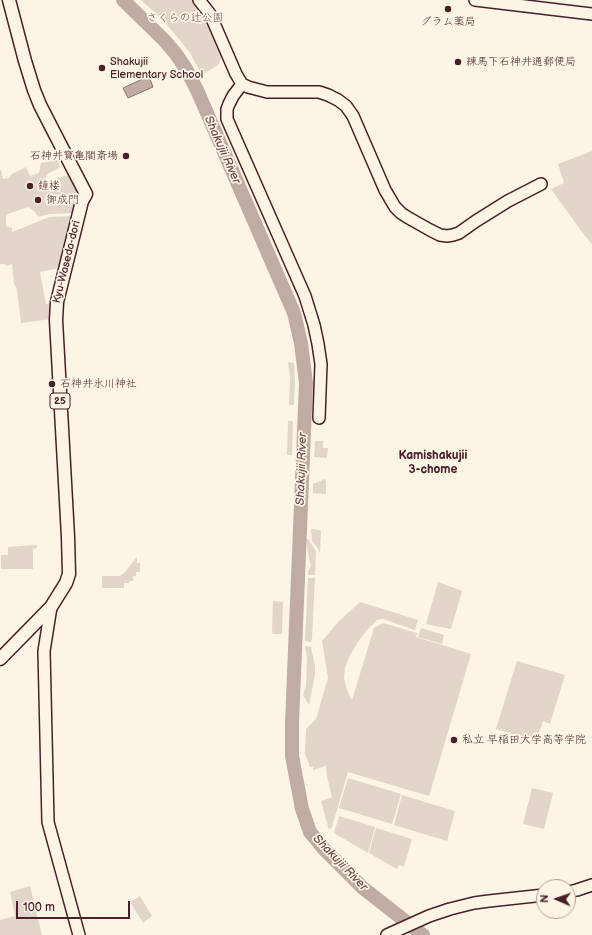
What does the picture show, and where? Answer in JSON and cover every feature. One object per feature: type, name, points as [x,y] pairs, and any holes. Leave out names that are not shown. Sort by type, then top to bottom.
[{"type":"main road","name":"Kyu-Waseda-dori","points":[[0,659],[51,607],[66,583],[69,574],[56,332],[56,302],[82,201],[86,194],[40,105],[34,90],[9,0]]},
{"type":"street","points":[[199,0],[210,14],[236,74],[242,84],[248,88],[267,92],[319,92],[338,100],[346,106],[353,116],[385,190],[395,207],[407,217],[430,230],[440,235],[453,235],[459,233],[508,201],[541,184]]},
{"type":"street","points":[[475,0],[592,14]]},
{"type":"street","points":[[242,84],[229,104],[227,109],[227,119],[305,296],[312,318],[321,364],[319,418]]},
{"type":"street","points":[[51,607],[44,651],[48,822],[78,935]]},
{"type":"street","points":[[576,890],[592,885]]},
{"type":"street","points":[[387,935],[440,912],[474,903],[536,896]]},
{"type":"green space","name":"さくらの辻公園","points":[[141,0],[194,0],[211,25],[222,50],[222,57],[218,65],[202,75],[190,53],[174,33],[162,19]]},
{"type":"green space","points":[[592,151],[592,244],[551,189],[564,183],[558,164]]},
{"type":"green space","points":[[58,160],[60,167],[48,174],[44,182],[72,174],[77,185],[73,213],[49,214],[38,217],[35,212],[28,207],[6,216],[6,226],[12,228],[12,232],[49,217],[73,216],[59,268],[40,272],[46,304],[51,303],[51,319],[21,323],[12,264],[7,266],[0,264],[0,170],[3,179],[9,178],[12,174],[26,167],[30,176],[39,173],[41,163]]},
{"type":"green space","points":[[288,362],[294,363],[294,405],[289,405],[290,377]]},
{"type":"green space","points":[[288,421],[293,421],[292,455],[287,455]]},
{"type":"green space","points":[[315,441],[323,441],[323,448],[328,448],[327,458],[314,457]]},
{"type":"green space","points":[[325,479],[326,494],[313,493],[313,484]]},
{"type":"green space","points":[[311,529],[320,530],[321,532],[320,553],[312,541]]},
{"type":"green space","points":[[306,539],[308,539],[316,551],[315,575],[308,575],[308,571],[311,566]]},
{"type":"green space","points":[[37,545],[37,548],[33,549],[33,569],[1,569],[1,555],[8,555],[8,547]]},
{"type":"green space","points":[[137,557],[137,563],[140,563],[140,572],[136,572],[136,576],[133,576],[133,581],[124,583],[124,588],[102,588],[102,576],[120,576]]},
{"type":"green space","points":[[308,578],[315,578],[311,642],[305,641]]},
{"type":"green space","points":[[438,582],[462,591],[451,629],[426,624]]},
{"type":"green space","points":[[273,601],[283,602],[282,634],[273,634],[272,632]]},
{"type":"green space","points":[[360,602],[418,620],[415,630],[383,619],[377,620],[367,630],[349,657],[345,668],[344,678],[352,700],[374,628],[383,623],[417,633],[416,637],[471,654],[429,796],[348,772],[332,827],[329,830],[321,801],[332,797],[326,766],[313,770],[313,767],[310,767],[305,754],[306,729],[316,719],[328,678],[322,641],[339,621]]},
{"type":"green space","points":[[421,628],[444,635],[442,644],[418,637]]},
{"type":"green space","points":[[305,646],[311,647],[315,666],[315,675],[309,705],[303,695],[306,686],[307,659]]},
{"type":"green space","points":[[517,661],[565,675],[550,724],[543,721],[536,741],[496,729]]},
{"type":"green space","points":[[348,778],[401,794],[392,824],[339,808]]},
{"type":"green space","points":[[532,788],[553,793],[544,829],[523,824]]},
{"type":"green space","points":[[402,795],[455,811],[447,841],[394,825]]},
{"type":"green space","points":[[339,816],[375,827],[368,853],[334,833]]},
{"type":"green space","points":[[376,828],[412,839],[404,867],[399,865],[397,869],[369,853]]},
{"type":"green space","points":[[30,886],[42,935],[0,935],[0,920],[15,916],[10,892]]},
{"type":"green space","points":[[140,896],[152,916],[143,923],[130,902]]},
{"type":"shaded area","points":[[149,76],[153,87],[128,98],[123,88]]},
{"type":"waterway","name":"Shakujii River","points":[[123,0],[165,41],[176,54],[197,90],[294,313],[301,343],[306,383],[292,723],[292,756],[302,809],[310,832],[324,849],[363,888],[423,935]]},
{"type":"place","name":"グラム薬局","points":[[448,9]]},
{"type":"place","name":"練馬下石神井通郵便局","points":[[458,62]]},
{"type":"place","name":"Shakujii Elementary School","points":[[102,68]]},
{"type":"place","name":"石神井寶亀閣斎場","points":[[126,156]]},
{"type":"place","name":"鐘楼","points":[[30,186]]},
{"type":"place","name":"御成門","points":[[38,200]]},
{"type":"place","name":"石神井氷川神社","points":[[52,384]]},
{"type":"place","name":"私立 早稲田大学高等学院","points":[[454,740]]},
{"type":"district","name":"Kamishakujii 3-chome","points":[[433,463]]}]
